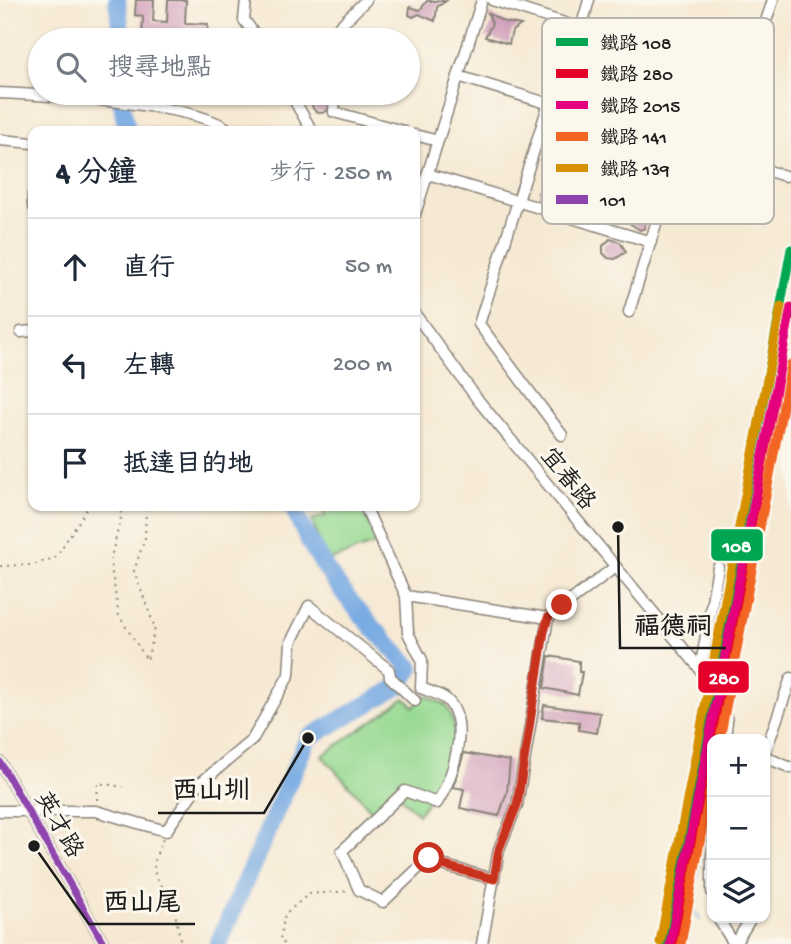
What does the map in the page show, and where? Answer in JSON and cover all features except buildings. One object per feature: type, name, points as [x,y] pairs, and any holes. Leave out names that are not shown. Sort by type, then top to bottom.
[{"type":"street","points":[[246,0],[244,20],[250,28]]},
{"type":"street","points":[[338,28],[366,0]]},
{"type":"street","points":[[420,199],[482,0]]},
{"type":"street","points":[[492,0],[549,18]]},
{"type":"street","points":[[584,18],[589,0]]},
{"type":"street","points":[[767,18],[773,0]]},
{"type":"street","points":[[458,76],[542,101]]},
{"type":"street","points":[[0,93],[28,95]]},
{"type":"street","points":[[138,105],[204,119],[219,126]]},
{"type":"street","points":[[297,105],[309,126]]},
{"type":"street","points":[[334,105],[334,112],[385,126]]},
{"type":"street","points":[[201,126],[204,119]]},
{"type":"street","points":[[542,125],[480,324],[562,435]]},
{"type":"street","points":[[420,136],[438,141]]},
{"type":"street","points":[[0,140],[28,143]]},
{"type":"street","points":[[774,173],[785,176]]},
{"type":"street","points":[[428,174],[542,209]]},
{"type":"street","points":[[591,224],[651,242]]},
{"type":"street","points":[[629,312],[656,224]]},
{"type":"street","name":"宜春路","points":[[420,330],[720,693],[725,707],[725,734]]},
{"type":"street","points":[[21,332],[28,331]]},
{"type":"street","points":[[367,511],[406,596],[408,633],[422,660],[421,688],[446,699],[453,710],[457,742],[446,789],[437,803],[405,791],[342,851],[359,890],[383,902],[429,858],[442,865],[494,879]]},
{"type":"street","points":[[700,670],[718,567]]},
{"type":"street","points":[[482,944],[499,849],[517,805],[548,618],[615,568]]},
{"type":"street","points":[[406,596],[548,618]]},
{"type":"street","points":[[0,811],[96,811],[166,831],[198,785],[252,740],[289,675],[291,642],[309,606],[389,670],[390,677],[415,701]]},
{"type":"street","points":[[770,740],[791,678]]},
{"type":"street","points":[[770,758],[791,768]]},
{"type":"street","name":"英才路","points":[[0,761],[104,944]]},
{"type":"street","points":[[721,923],[734,944],[748,923]]},
{"type":"path","points":[[0,566],[32,565],[55,558],[86,511]]},
{"type":"path","points":[[120,511],[122,514],[110,561],[119,616],[147,660],[155,628],[134,571],[145,538],[146,511]]},
{"type":"path","points":[[96,811],[98,783],[123,787]]},
{"type":"path","points":[[166,831],[154,858],[155,877],[173,905],[181,943]]},
{"type":"path","points":[[284,944],[280,939],[285,914],[309,894],[359,890]]},
{"type":"green space","points":[[323,511],[363,511],[378,543],[325,562],[312,520],[325,516]]},
{"type":"green space","points":[[425,695],[446,705],[453,720],[454,749],[444,777],[418,814],[397,794],[374,813],[322,756],[405,698],[414,707]]},
{"type":"waterway","points":[[117,0],[120,28]]},
{"type":"waterway","points":[[122,105],[126,126]]},
{"type":"waterway","points":[[218,944],[308,738],[399,686],[411,668],[343,593],[315,552],[295,511]]},
{"type":"waterway","points":[[700,919],[692,908],[710,797]]},
{"type":"rail line","name":"108","points":[[664,944],[791,249]]},
{"type":"rail line","name":"139","points":[[660,942],[781,306]]},
{"type":"rail line","name":"280","points":[[675,944],[791,307]]},
{"type":"rail line","name":"2015","points":[[670,944],[791,308]]},
{"type":"rail line","name":"141","points":[[721,734],[791,364]]},
{"type":"rail line","name":"141","points":[[681,944],[708,797]]},
{"type":"transit line","name":"101","points":[[0,762],[104,944]]},
{"type":"place","name":"福德祠","points":[[618,527]]},
{"type":"place","name":"西山圳","points":[[308,738]]},
{"type":"place","name":"西山尾","points":[[34,846]]},
{"type":"route","points":[[429,858],[442,865],[494,879],[499,849],[517,805],[544,632],[548,618],[562,605]]}]
